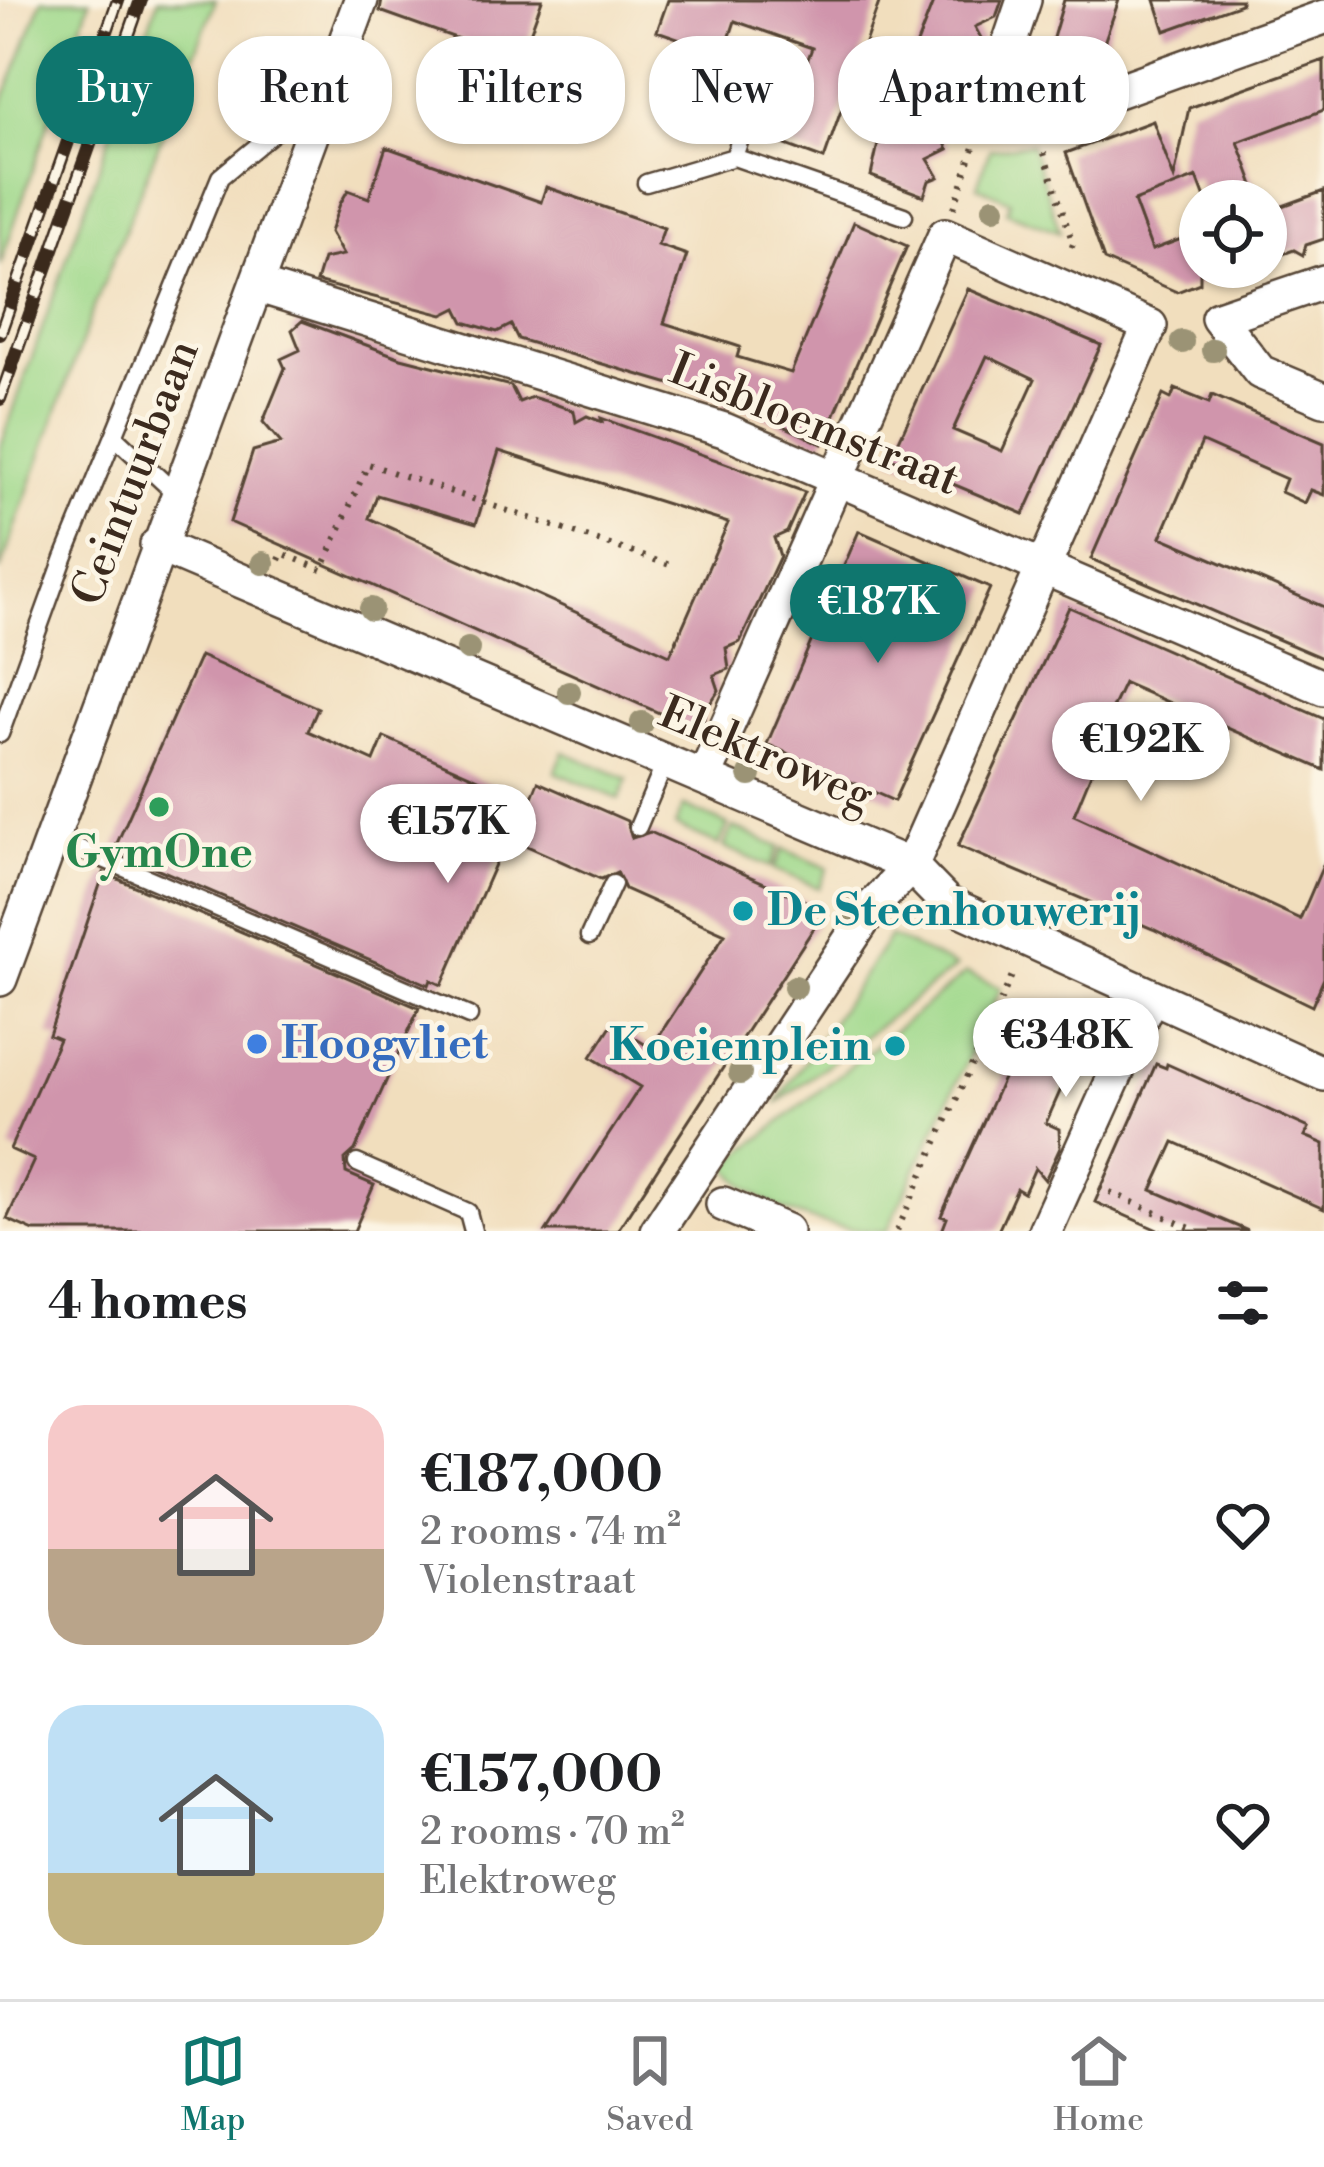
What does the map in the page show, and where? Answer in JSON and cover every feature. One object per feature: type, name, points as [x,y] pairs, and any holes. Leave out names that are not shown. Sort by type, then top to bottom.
[{"type":"street","name":"Ceintuurbaan","points":[[348,36],[361,0]]},
{"type":"street","points":[[1012,36],[1024,0]]},
{"type":"street","points":[[1129,87],[1324,17]]},
{"type":"street","name":"Ceintuurbaan","points":[[0,979],[175,494],[308,144]]},
{"type":"street","points":[[657,1231],[872,908],[910,866],[1150,326],[945,235],[704,778]]},
{"type":"street","points":[[1324,282],[1218,318],[1260,372],[1324,399]]},
{"type":"street","name":"Lisbloemstraat","points":[[256,285],[724,430],[1324,688]]},
{"type":"street","name":"Elektroweg","points":[[157,545],[910,866],[946,903],[1324,1074]]},
{"type":"street","points":[[1045,1231],[1150,998]]},
{"type":"street","points":[[723,1204],[786,1231]]},
{"type":"lane","points":[[0,734],[220,177],[260,144]]},
{"type":"lane","points":[[734,157],[738,144]]},
{"type":"lane","points":[[646,183],[734,157],[904,216]]},
{"type":"lane","points":[[114,436],[175,494]]},
{"type":"lane","points":[[638,826],[666,761]]},
{"type":"lane","points":[[50,836],[469,1016]]},
{"type":"lane","points":[[589,936],[613,884]]},
{"type":"lane","points":[[357,1163],[468,1212],[473,1231]]},
{"type":"path","points":[[945,235],[975,144]]},
{"type":"path","points":[[1041,144],[1072,244],[1061,283]]},
{"type":"path","points":[[265,591],[282,553],[322,570],[368,464],[670,565]]},
{"type":"path","points":[[896,1231],[1027,940]]},
{"type":"path","points":[[1096,1185],[1198,1231]]},
{"type":"green space","points":[[42,0],[90,0],[78,36],[36,36],[36,144],[41,144],[0,266],[0,110]]},
{"type":"green space","points":[[158,0],[216,0],[194,55],[194,36],[145,36]]},
{"type":"green space","points":[[107,144],[159,144],[91,315],[0,571],[0,448]]},
{"type":"green space","points":[[1031,144],[1060,232],[1007,212],[1010,201],[977,186],[990,149]]},
{"type":"green space","points":[[564,752],[628,779],[619,799],[555,772]]},
{"type":"green space","points":[[684,806],[728,825],[719,845],[675,826]]},
{"type":"green space","points":[[733,827],[779,847],[771,867],[724,847]]},
{"type":"green space","points":[[783,849],[828,868],[819,888],[774,869]]},
{"type":"green space","points":[[890,936],[956,967],[776,1104]]},
{"type":"green space","name":"Koeienplein","points":[[966,973],[1001,988],[887,1231],[798,1216],[740,1181],[727,1165]]},
{"type":"building","points":[[382,0],[542,0],[529,36],[450,36],[380,11]]},
{"type":"building","points":[[668,0],[880,0],[867,36],[838,36],[838,119],[824,159],[783,144],[814,144],[814,36],[778,36],[735,21],[730,36],[672,36],[657,31]]},
{"type":"building","points":[[934,0],[1002,0],[996,17],[975,27],[980,36],[920,36]]},
{"type":"building","points":[[1064,0],[1119,0],[1106,36],[1054,36]]},
{"type":"building","points":[[1155,0],[1241,0],[1241,4],[1165,31]]},
{"type":"building","points":[[1324,60],[1324,110],[1238,142],[1252,180],[1179,180],[1134,201],[1152,250],[1179,240],[1179,288],[1187,288],[1177,292],[1104,260],[1066,153],[1090,144],[1129,144],[1129,130],[1153,121],[1174,178],[1189,108]]},
{"type":"building","points":[[878,144],[946,144],[948,149],[928,159],[939,177],[929,181],[924,196],[871,176]]},
{"type":"building","points":[[386,147],[541,202],[546,187],[664,228],[658,245],[687,255],[664,323],[740,347],[737,357],[791,373],[854,222],[907,246],[822,444],[735,403],[725,408],[721,399],[518,339],[511,325],[497,332],[464,322],[457,308],[443,315],[316,282],[323,259],[343,255],[330,232],[340,204],[348,190],[369,198]]},
{"type":"building","points":[[1324,191],[1324,239],[1306,245],[1303,255],[1287,252],[1287,204]]},
{"type":"building","points":[[968,289],[1101,345],[1024,514],[891,458]],"holes":[[[987,356],[1035,379],[1002,451],[953,430]]]},
{"type":"building","points":[[302,321],[401,358],[511,386],[519,402],[532,397],[552,403],[574,411],[576,422],[587,416],[602,422],[601,418],[805,492],[787,532],[774,538],[780,556],[740,642],[726,648],[729,669],[714,675],[719,690],[705,711],[702,732],[230,522],[253,451],[281,443],[263,422],[285,368],[281,359],[300,350],[292,330]],"holes":[[[499,451],[728,523],[670,655],[369,518],[377,495],[476,524]]]},
{"type":"building","points":[[1175,389],[1209,403],[1212,395],[1324,443],[1324,495],[1311,490],[1305,503],[1281,492],[1286,479],[1202,442],[1161,537],[1324,607],[1324,659],[1091,559],[1163,395],[1171,399]]},
{"type":"building","points":[[859,531],[990,588],[894,801],[767,744]]},
{"type":"building","points":[[1069,607],[1324,719],[1324,770],[1124,683],[1085,765],[1093,769],[1074,815],[1300,919],[1324,863],[1324,978],[1312,1006],[1153,929],[958,846]]},
{"type":"building","points":[[200,656],[318,708],[308,731],[374,761],[384,737],[530,802],[538,782],[627,821],[632,838],[650,832],[814,905],[808,918],[817,923],[617,1231],[546,1231],[640,1087],[591,1057],[612,1024],[651,1048],[725,934],[625,889],[617,872],[601,879],[507,837],[442,985],[431,980],[429,985],[114,850]]},
{"type":"building","points":[[104,873],[419,1008],[355,1150],[345,1159],[346,1173],[374,1185],[354,1231],[34,1231],[7,1219],[34,1160],[10,1149],[59,1039],[49,1035]]},
{"type":"building","points":[[1036,1005],[1088,1028],[1046,1123],[1059,1129],[1060,1148],[1045,1180],[1035,1168],[1024,1193],[1017,1189],[998,1231],[942,1231],[947,1218],[941,1216]]},
{"type":"building","points":[[1156,1064],[1166,1068],[1167,1064],[1309,1128],[1305,1136],[1324,1144],[1324,1209],[1174,1142],[1152,1190],[1248,1231],[1160,1231],[1095,1202]]},
{"type":"railway","points":[[0,334],[118,0]]},
{"type":"railway","points":[[0,399],[141,0]]},
{"type":"place","name":"GymOne","points":[[159,807]]},
{"type":"place","name":"De Steenhouwerij","points":[[743,911]]},
{"type":"place","name":"Hoogvliet","points":[[257,1044]]},
{"type":"place","name":"Koeienplein","points":[[895,1046]]}]
